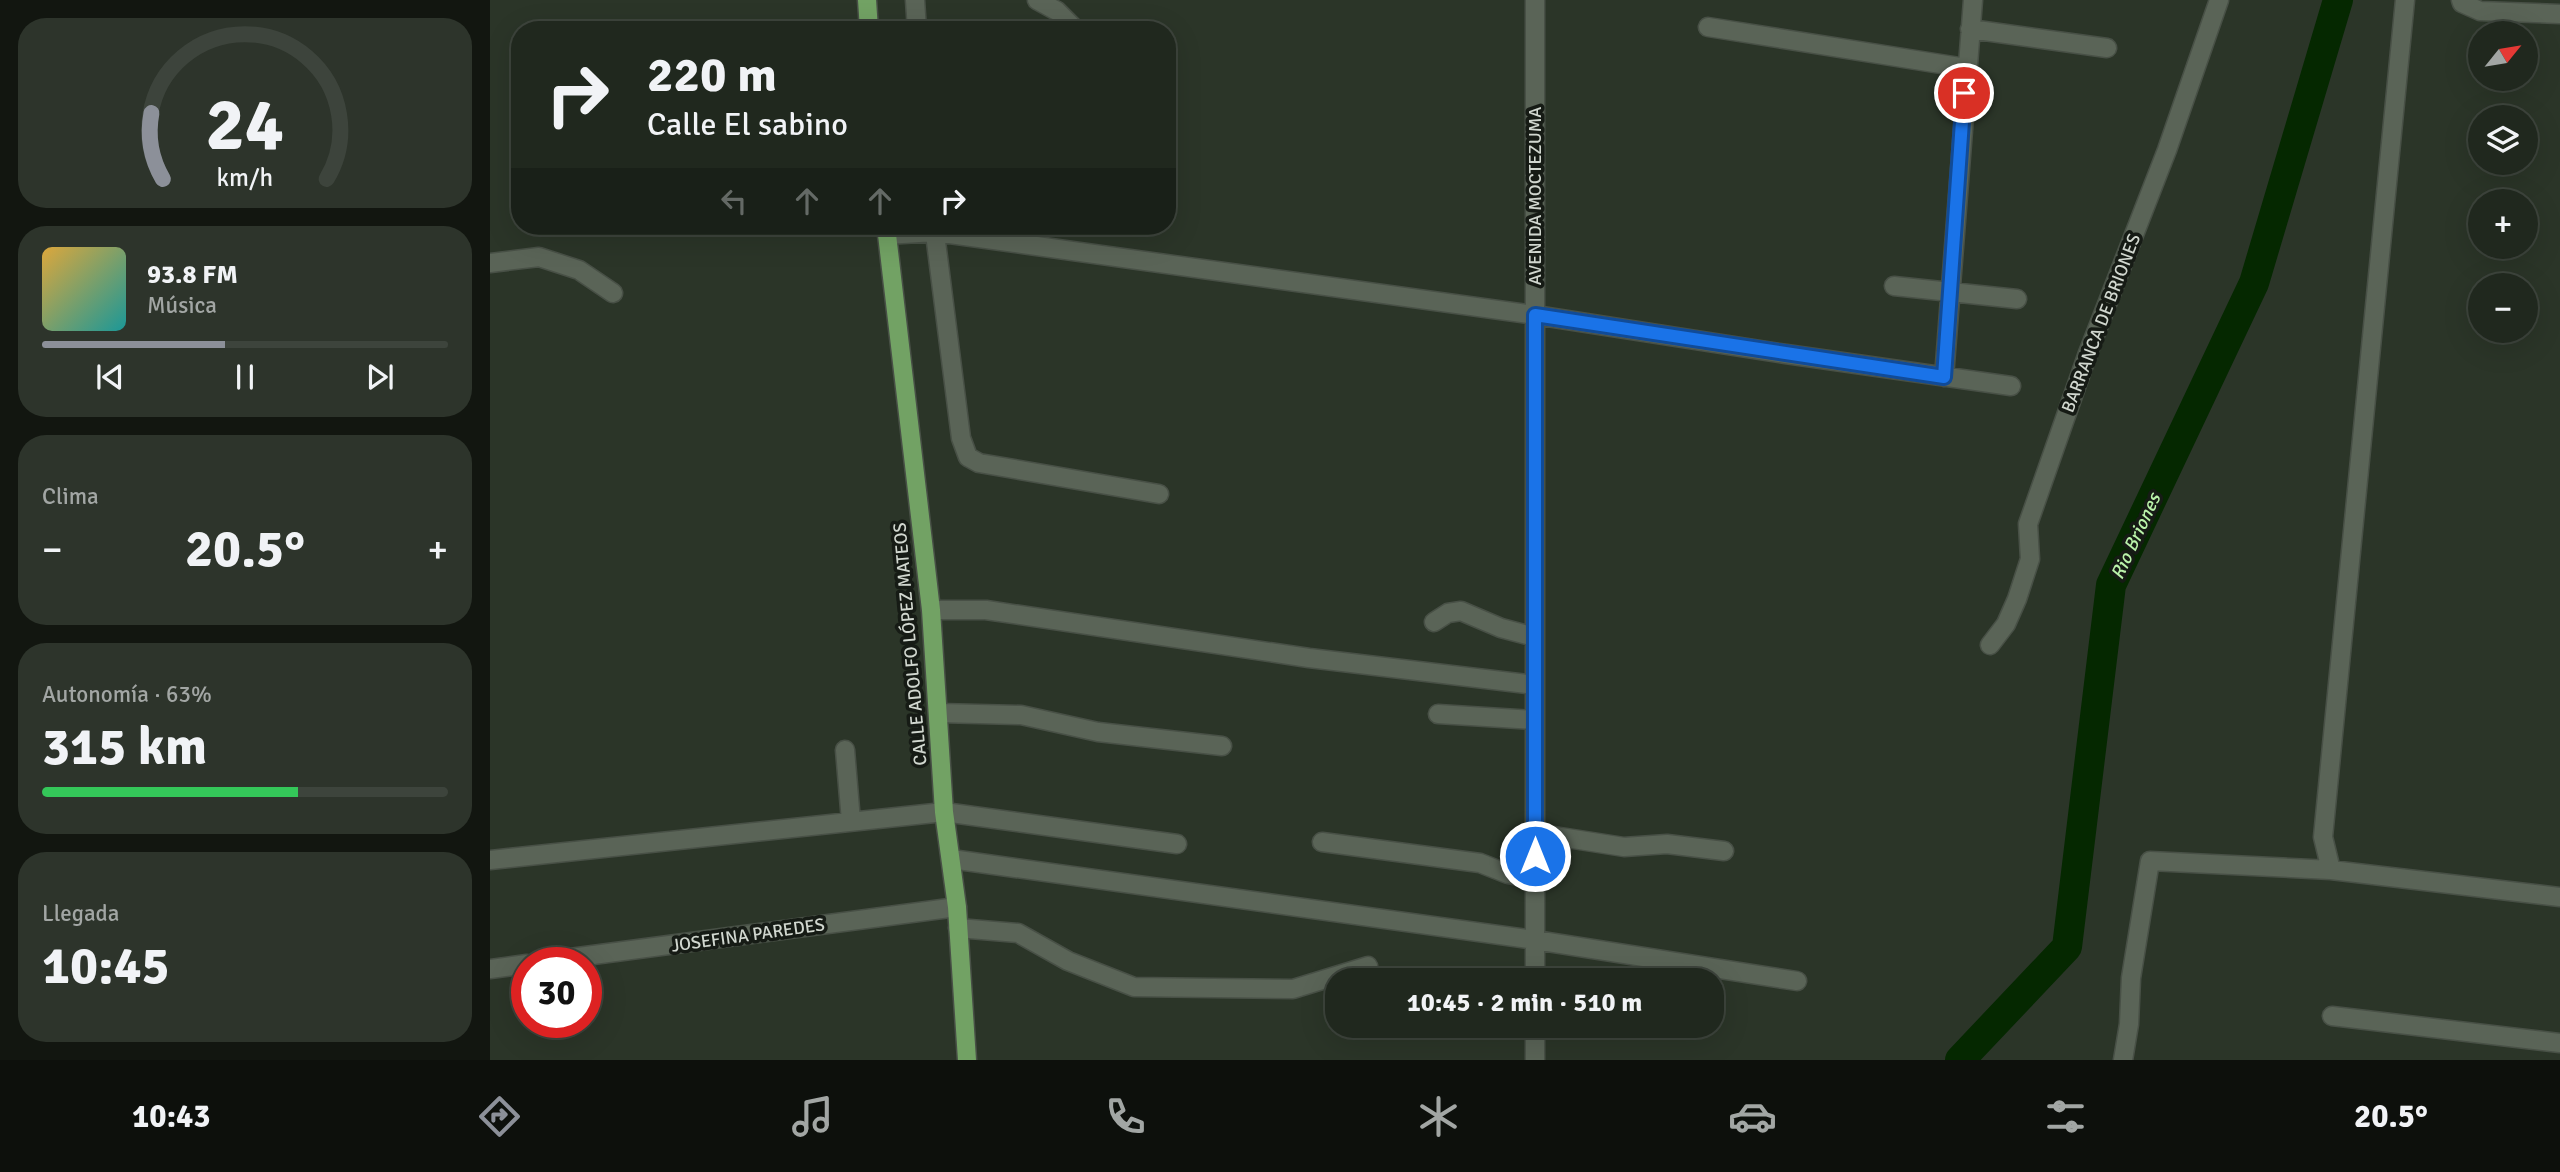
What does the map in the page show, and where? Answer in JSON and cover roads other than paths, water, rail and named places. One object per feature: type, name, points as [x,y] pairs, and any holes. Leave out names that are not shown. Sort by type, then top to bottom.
[{"type":"main road","points":[[867,0],[868,21]]},
{"type":"main road","name":"CALLE ADOLFO LÓPEZ MATEOS","points":[[886,235],[931,610],[944,811],[957,907],[967,1060]]},
{"type":"street","points":[[915,0],[916,21]]},
{"type":"street","points":[[1037,0],[1057,11],[1067,21]]},
{"type":"street","name":"AVENIDA MOCTEZUMA","points":[[1535,0],[1535,968]]},
{"type":"street","points":[[1944,377],[1973,0]]},
{"type":"street","name":"BARRANCA DE BRIONES","points":[[1990,645],[2006,624],[2017,598],[2030,559],[2028,524],[2088,353],[2168,150],[2219,0]]},
{"type":"street","points":[[2331,870],[2323,836],[2405,0]]},
{"type":"street","points":[[2461,0],[2480,11],[2560,14]]},
{"type":"street","points":[[1708,27],[1966,68]]},
{"type":"street","points":[[1970,29],[2107,48]]},
{"type":"street","points":[[936,235],[961,438],[968,457],[979,463],[1159,494]]},
{"type":"street","points":[[977,235],[2011,386]]},
{"type":"street","points":[[490,264],[539,257],[579,270],[613,293]]},
{"type":"street","points":[[1894,286],[2017,299]]},
{"type":"street","points":[[931,610],[986,610],[1309,657],[1535,685]]},
{"type":"street","points":[[1434,622],[1448,612],[1461,611],[1501,628],[1535,637]]},
{"type":"street","points":[[939,713],[1021,715],[1098,732],[1222,747]]},
{"type":"street","points":[[1438,714],[1535,720]]},
{"type":"street","points":[[845,750],[851,821]]},
{"type":"street","points":[[490,860],[944,811],[1177,844]]},
{"type":"street","points":[[1535,833],[1624,847],[1667,844],[1724,851]]},
{"type":"street","points":[[1322,842],[1480,863],[1508,874],[1535,879]]},
{"type":"street","points":[[951,859],[1535,940],[1797,981]]},
{"type":"street","points":[[2123,1060],[2129,1024],[2131,978],[2150,861],[2331,870],[2560,897]]},
{"type":"street","name":"JOSEFINA PAREDES","points":[[602,954],[957,907]]},
{"type":"street","points":[[958,928],[1018,933],[1068,961],[1134,987],[1293,989],[1368,966]]},
{"type":"street","points":[[490,969],[511,966]]},
{"type":"street","points":[[2332,1016],[2560,1043]]},
{"type":"street","points":[[1535,1038],[1535,1060]]},
{"type":"waterway","name":"Rio Briones","points":[[1960,1060],[2067,947],[2111,585],[2254,283],[2338,0]]}]
